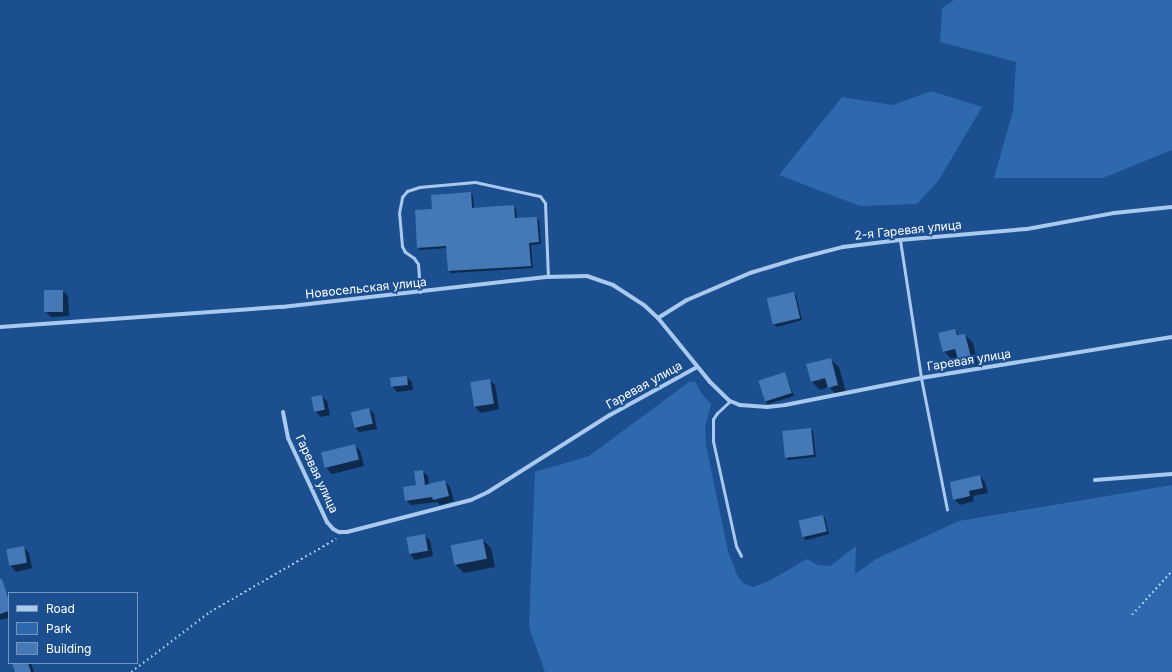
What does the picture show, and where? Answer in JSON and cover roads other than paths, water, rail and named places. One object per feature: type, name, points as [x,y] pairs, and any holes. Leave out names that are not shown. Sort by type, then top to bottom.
[{"type":"street","name":"2-я Гаревая улица","points":[[658,318],[687,300],[758,271],[843,247],[900,240],[1027,229],[1114,213],[1172,207]]},
{"type":"street","name":"Новосельская улица","points":[[0,327],[282,307],[548,277],[586,276],[601,280],[632,295],[658,318],[697,367]]},
{"type":"street","name":"Гаревая улица","points":[[283,412],[288,438],[327,522],[333,529],[339,532],[347,532],[411,514],[446,507],[477,497],[610,415],[697,367],[730,401],[740,405],[752,406],[785,405],[921,378],[1172,337]]},
{"type":"street","points":[[1094,480],[1172,474]]},
{"type":"lane","points":[[420,292],[418,264],[402,246],[399,213],[402,197],[407,192],[419,187],[475,182],[540,196],[545,203],[548,277]]},
{"type":"lane","points":[[900,240],[921,378],[947,509]]},
{"type":"lane","points":[[730,401],[717,413],[713,419],[712,428],[713,441],[736,546],[741,556]]}]
